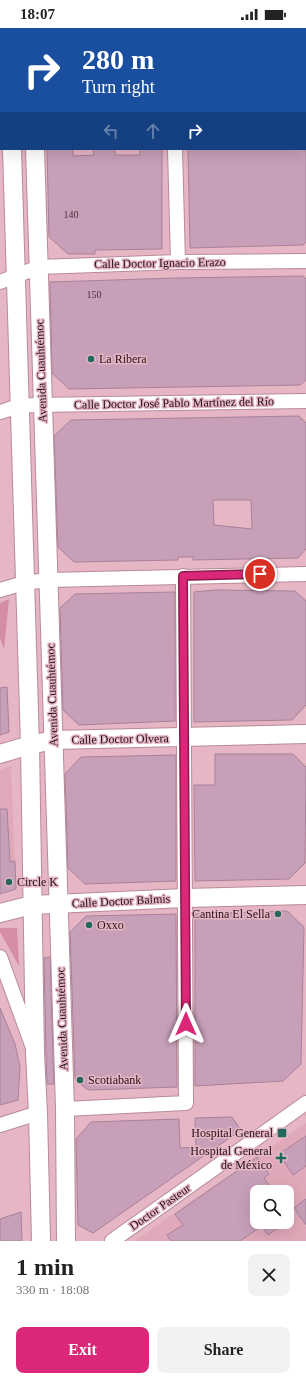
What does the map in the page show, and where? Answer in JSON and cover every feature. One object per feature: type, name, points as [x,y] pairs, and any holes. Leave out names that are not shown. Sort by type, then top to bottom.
[{"type":"main road","name":"Avenida Cuauhtémoc","points":[[34,150],[59,904],[65,1110],[66,1241]]},
{"type":"main road","name":"Avenida Cuauhtémoc","points":[[8,156],[8,279],[19,406],[30,745],[35,1054],[41,1241]]},
{"type":"main road","name":"Calle Doctor Olvera","points":[[0,754],[53,740],[306,734]]},
{"type":"main road","name":"Calle Doctor Balmis","points":[[0,913],[32,904],[306,895]]},
{"type":"street","points":[[175,150],[178,262]]},
{"type":"street","name":"Calle Doctor Ignacio Erazo","points":[[8,279],[39,267],[178,262],[306,261]]},
{"type":"street","name":"Calle Doctor José Pablo Martínez del Río","points":[[0,412],[19,406],[42,404],[306,401]]},
{"type":"street","points":[[0,590],[24,583],[48,580],[306,574]]},
{"type":"street","points":[[65,1110],[186,1103],[183,576]]},
{"type":"street","points":[[0,957],[35,1054]]},
{"type":"street","name":"Doctor Pasteur","points":[[112,1241],[306,1103]]},
{"type":"street","points":[[0,1125],[38,1113]]},
{"type":"shaded area","points":[[9,599],[4,649],[0,639],[0,603]]},
{"type":"shaded area","points":[[11,766],[16,889],[0,894],[0,770]]},
{"type":"shaded area","points":[[0,928],[17,928],[19,966],[0,932]]},
{"type":"shaded area","name":"Hospital General de México","points":[[306,1123],[306,1241],[134,1241]]},
{"type":"building","points":[[47,150],[73,150],[73,156],[94,155],[93,150],[115,150],[115,155],[140,155],[140,150],[162,150],[162,249],[95,250],[95,254],[68,254],[49,237]]},
{"type":"building","points":[[188,150],[306,150],[306,242],[303,245],[190,248]]},
{"type":"building","points":[[303,276],[306,279],[306,380],[300,385],[69,389],[52,373],[50,282]]},
{"type":"building","points":[[299,416],[306,423],[306,549],[298,558],[193,560],[193,557],[178,557],[178,560],[74,562],[58,547],[54,436],[71,420]],"holes":[[[213,500],[251,500],[252,529],[214,525]]]},
{"type":"building","points":[[215,590],[295,591],[306,601],[306,705],[292,720],[194,722],[194,592]]},
{"type":"building","points":[[175,592],[175,721],[79,725],[63,710],[60,608],[75,594]]},
{"type":"building","points":[[7,687],[9,732],[0,735],[0,688]]},
{"type":"building","points":[[215,754],[293,754],[306,767],[305,863],[289,879],[195,881],[194,785],[215,785]]},
{"type":"building","points":[[176,755],[176,881],[85,884],[68,868],[65,774],[81,757]]},
{"type":"building","points":[[0,809],[7,809],[10,862],[15,861],[16,889],[0,894]]},
{"type":"building","points":[[287,911],[304,927],[301,1064],[283,1081],[195,1086],[195,914]]},
{"type":"building","points":[[176,914],[177,1087],[87,1089],[76,1081],[75,1078],[70,932],[86,916]]},
{"type":"building","points":[[50,957],[54,1084],[47,1084],[46,1054],[44,958]]},
{"type":"building","points":[[0,1008],[15,1044],[20,1067],[18,1100],[0,1105]]},
{"type":"building","points":[[232,1117],[241,1130],[93,1233],[78,1225],[76,1139],[91,1122],[179,1119],[180,1148],[196,1147],[195,1118]]},
{"type":"building","points":[[306,1136],[306,1166],[293,1175],[279,1154]]},
{"type":"building","points":[[257,1157],[269,1174],[264,1178],[269,1185],[250,1185],[250,1229],[258,1229],[240,1241],[171,1241],[167,1235],[183,1225],[175,1214]]},
{"type":"building","points":[[306,1199],[306,1225],[294,1208]]},
{"type":"building","points":[[21,1212],[22,1241],[0,1241],[0,1219]]},
{"type":"building","points":[[264,1229],[276,1229],[268,1235]]},
{"type":"place","name":"La Ribera","points":[[91,359]]},
{"type":"place","name":"Circle K","points":[[9,882]]},
{"type":"place","name":"Cantina El Sella","points":[[278,914]]},
{"type":"place","name":"Oxxo","points":[[89,925]]},
{"type":"place","name":"Scotiabank","points":[[80,1080]]},
{"type":"place","name":"Hospital General","points":[[282,1133]]},
{"type":"place","name":"Hospital General de México","points":[[281,1158]]},
{"type":"route","points":[[186,1024],[183,576],[260,574]]}]
